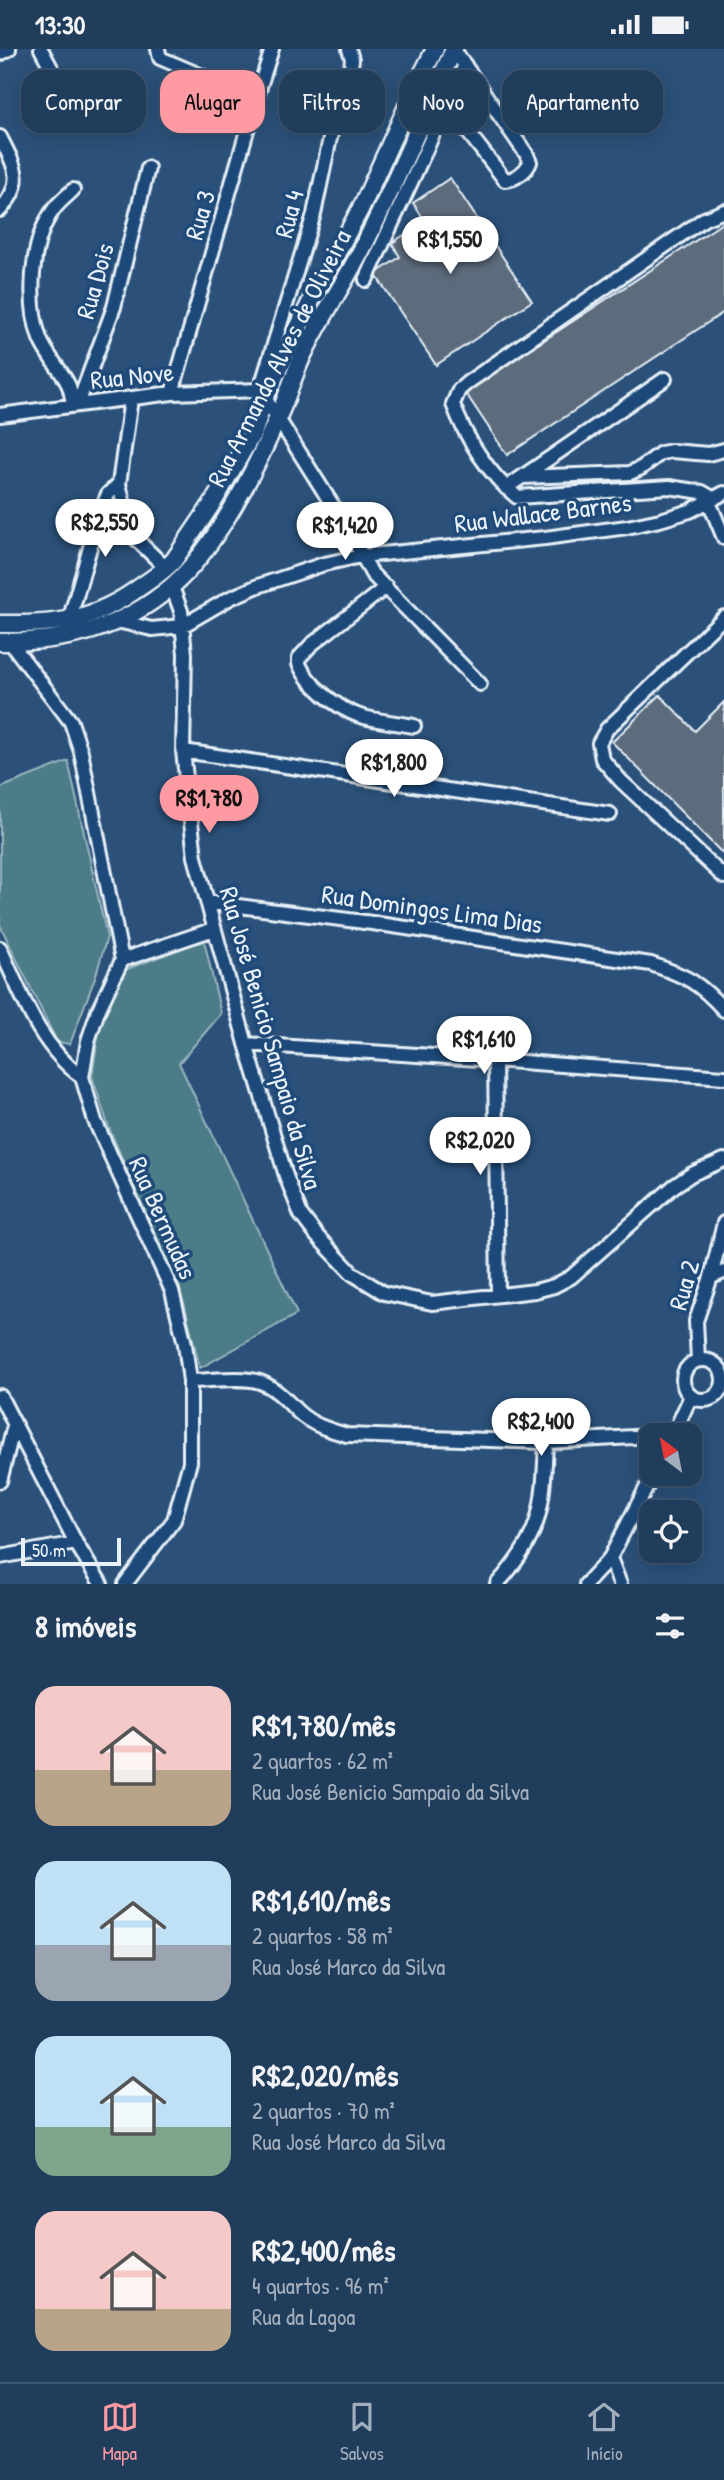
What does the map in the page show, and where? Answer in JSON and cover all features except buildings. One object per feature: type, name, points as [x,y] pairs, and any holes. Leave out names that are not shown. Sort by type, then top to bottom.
[{"type":"main road","name":"Rua Armando Alves de Oliveira","points":[[0,624],[69,621],[107,608],[166,568],[219,491],[254,431],[263,393],[363,204],[435,49]]},
{"type":"main road","name":"Rua Armando Alves de Oliveira","points":[[5,642],[71,638],[117,621],[138,611],[172,587],[203,552],[238,497],[278,417],[303,354],[361,250],[454,49]]},
{"type":"street","points":[[0,54],[9,49]]},
{"type":"street","points":[[41,49],[52,70]]},
{"type":"street","points":[[158,49],[160,58],[188,70]]},
{"type":"street","name":"Rua 3","points":[[265,71],[272,49]]},
{"type":"street","name":"Rua 4","points":[[263,393],[314,213],[333,124],[350,75],[352,59],[349,49]]},
{"type":"street","points":[[454,49],[468,70]]},
{"type":"street","points":[[463,70],[465,65]]},
{"type":"street","points":[[469,133],[505,180],[514,178],[528,167],[530,162],[527,155],[488,98]]},
{"type":"street","name":"Rua 3","points":[[172,393],[246,133]]},
{"type":"street","points":[[366,280],[434,133]]},
{"type":"street","points":[[0,137],[16,175],[13,195],[0,210]]},
{"type":"street","name":"Rua Dois","points":[[75,405],[114,307],[148,168]]},
{"type":"street","points":[[73,190],[54,209],[38,243],[33,280],[40,339],[69,385],[75,405]]},
{"type":"street","points":[[724,211],[705,219],[459,390],[453,404],[458,418],[482,457],[506,488],[517,497],[679,488],[702,492],[716,498],[724,538]]},
{"type":"street","points":[[506,488],[665,379]]},
{"type":"street","name":"Rua Nove","points":[[0,415],[172,393],[263,393]]},
{"type":"street","points":[[263,393],[350,533],[372,574],[480,684]]},
{"type":"street","points":[[131,399],[119,484],[127,517],[136,539],[166,568]]},
{"type":"street","points":[[522,477],[630,473],[660,453],[671,451],[708,454],[724,450]]},
{"type":"street","points":[[69,621],[99,516],[108,494],[119,484]]},
{"type":"street","name":"Rua Wallace Barnes","points":[[117,621],[152,629],[182,626],[230,598],[324,564],[361,556],[627,527],[660,520],[716,498]]},
{"type":"street","points":[[172,587],[178,601],[182,626]]},
{"type":"street","points":[[386,587],[311,645],[299,658],[302,669],[316,685],[346,709],[359,716],[414,726]]},
{"type":"street","points":[[724,617],[607,729],[601,736],[599,751],[602,759],[621,781],[724,877]]},
{"type":"street","name":"Rua José Benicio Sampaio da Silva","points":[[182,626],[186,673],[183,751],[195,857],[246,1044],[286,1176],[301,1215],[353,1274],[384,1293],[432,1303],[536,1291],[562,1282],[674,1186],[692,1174],[724,1160]]},
{"type":"street","points":[[5,642],[71,722],[82,753],[122,960],[214,929]]},
{"type":"street","points":[[183,751],[610,814]]},
{"type":"street","name":"Rua Domingos Lima Dias","points":[[207,902],[652,964],[686,976],[707,991],[724,1010]]},
{"type":"street","points":[[0,948],[43,1036],[63,1063],[82,1077]]},
{"type":"street","name":"Rua Bermudas","points":[[122,960],[98,1011],[88,1041],[82,1077],[95,1121],[172,1291],[183,1335],[190,1381],[190,1462],[174,1520],[125,1584]]},
{"type":"street","points":[[246,1044],[724,1077]]},
{"type":"street","points":[[495,1060],[498,1294]]},
{"type":"street","name":"Rua 2","points":[[698,1360],[696,1321],[711,1277],[724,1223]]},
{"type":"street","points":[[711,1277],[724,1272]]},
{"type":"street","points":[[698,1360],[713,1362],[723,1373],[721,1393],[705,1400],[691,1396],[683,1383],[683,1376],[691,1364],[698,1360]]},
{"type":"street","points":[[190,1381],[261,1382],[318,1426],[347,1435],[546,1442],[639,1437]]},
{"type":"street","points":[[0,1396],[76,1543],[101,1584]]},
{"type":"street","points":[[678,1423],[691,1396]]},
{"type":"street","points":[[0,1481],[14,1426]]},
{"type":"street","points":[[498,1584],[520,1557],[534,1533],[543,1496],[546,1442]]},
{"type":"street","points":[[586,1584],[610,1558],[647,1486]]},
{"type":"street","points":[[0,1557],[76,1543]]},
{"type":"street","points":[[610,1558],[620,1584]]},
{"type":"green space","points":[[68,761],[107,937],[70,1044],[57,1042],[0,925],[0,788]]},
{"type":"green space","points":[[204,940],[221,1014],[179,1063],[297,1314],[200,1368],[184,1303],[109,1128],[92,1076],[99,1031],[116,984],[127,969]]}]
